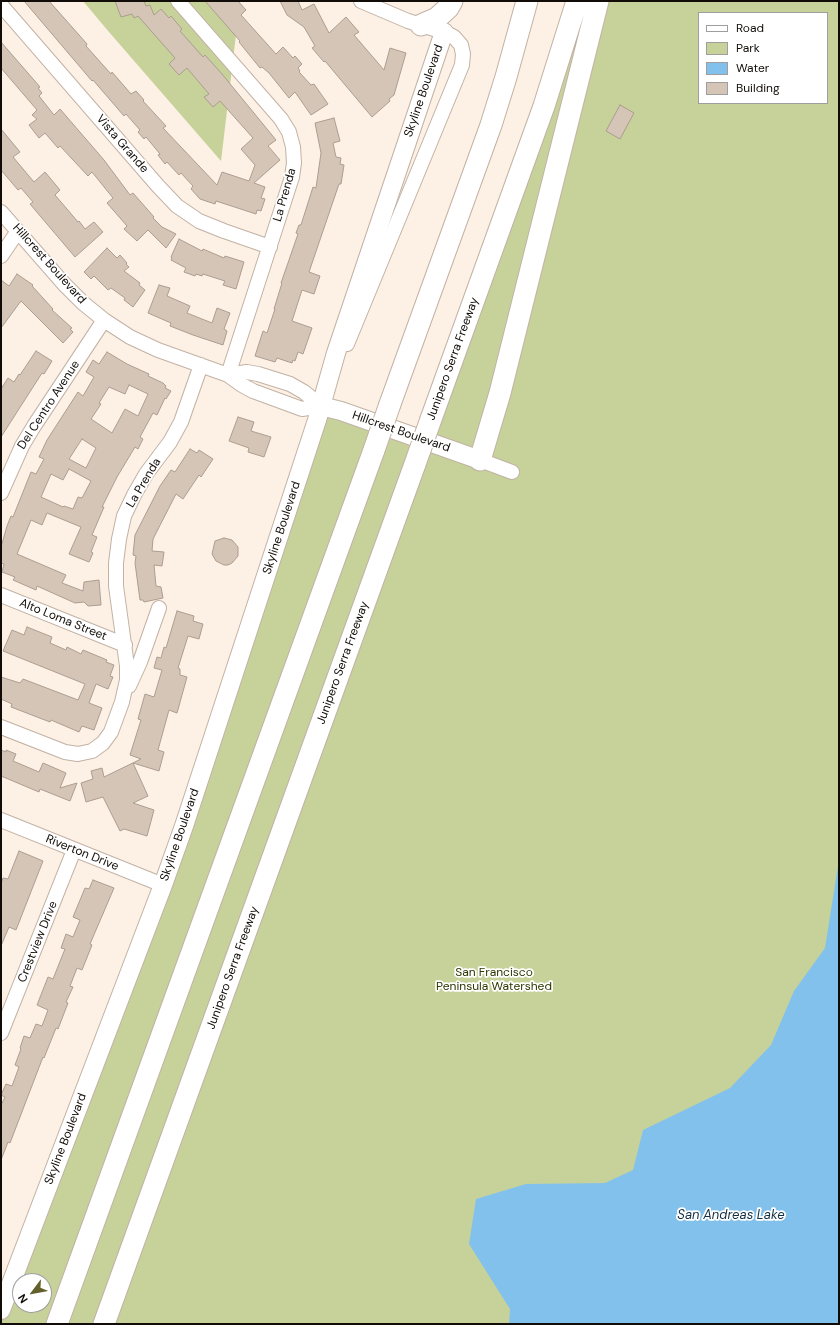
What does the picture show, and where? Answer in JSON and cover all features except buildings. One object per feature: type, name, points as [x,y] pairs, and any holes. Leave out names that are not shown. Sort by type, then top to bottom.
[{"type":"highway","points":[[421,25],[438,18],[448,8],[452,1]]},
{"type":"highway","points":[[444,32],[456,1]]},
{"type":"highway","points":[[57,1324],[374,450],[492,119],[508,71],[527,1]]},
{"type":"highway","name":"Junipero Serra Freeway","points":[[104,1324],[544,106],[577,1]]},
{"type":"highway","points":[[480,460],[500,393],[598,1]]},
{"type":"main road","name":"Skyline Boulevard","points":[[1,1310],[163,885],[203,769],[336,353],[444,32]]},
{"type":"main road","name":"Hillcrest Boulevard","points":[[320,406],[341,411],[480,460]]},
{"type":"street","name":"La Prenda","points":[[178,1],[281,119],[289,132],[294,147],[292,177],[228,374]]},
{"type":"street","points":[[361,1],[408,21],[444,32]]},
{"type":"street","name":"Vista Grande","points":[[1,5],[177,206],[199,221],[270,247]]},
{"type":"street","name":"Skyline Boulevard","points":[[336,353],[347,345],[462,65],[463,54],[461,45],[454,37],[444,32]]},
{"type":"street","name":"Hillcrest Boulevard","points":[[1,212],[64,284],[83,303],[104,320],[130,337],[158,350],[228,374],[242,385],[253,391],[302,409],[320,406]]},
{"type":"street","points":[[1,256],[18,231]]},
{"type":"street","name":"Del Centro Avenue","points":[[1,493],[19,452],[34,426],[104,320]]},
{"type":"street","name":"La Prenda","points":[[122,702],[127,680],[127,666],[116,586],[116,563],[124,516],[137,489],[170,442],[181,422],[201,365]]},
{"type":"street","name":"Hillcrest Boulevard","points":[[228,374],[247,372],[290,384],[304,392],[320,406]]},
{"type":"street","points":[[480,460],[512,472]]},
{"type":"street","name":"Alto Loma Street","points":[[1,595],[125,645]]},
{"type":"street","name":"La Prenda","points":[[1,727],[65,752],[78,754],[92,751],[103,743],[111,732],[122,702],[140,662],[159,608]]},
{"type":"street","name":"Riverton Drive","points":[[1,820],[163,885]]},
{"type":"street","name":"Crestview Drive","points":[[1,1033],[74,850]]},
{"type":"green space","points":[[83,1],[240,1],[221,161],[109,32]]},
{"type":"green space","name":"San Francisco Peninsula Watershed","points":[[577,1],[839,1],[839,1324],[1,1324],[1,1315],[12,1286],[12,1313],[52,1313],[52,1273],[17,1273],[106,1036],[320,403],[423,440]]},
{"type":"water","name":"San Andreas Lake","points":[[839,865],[839,1324],[509,1324],[510,1309],[469,1244],[476,1199],[526,1184],[605,1183],[633,1170],[643,1130],[730,1088],[771,1045],[794,991],[825,948]]}]
